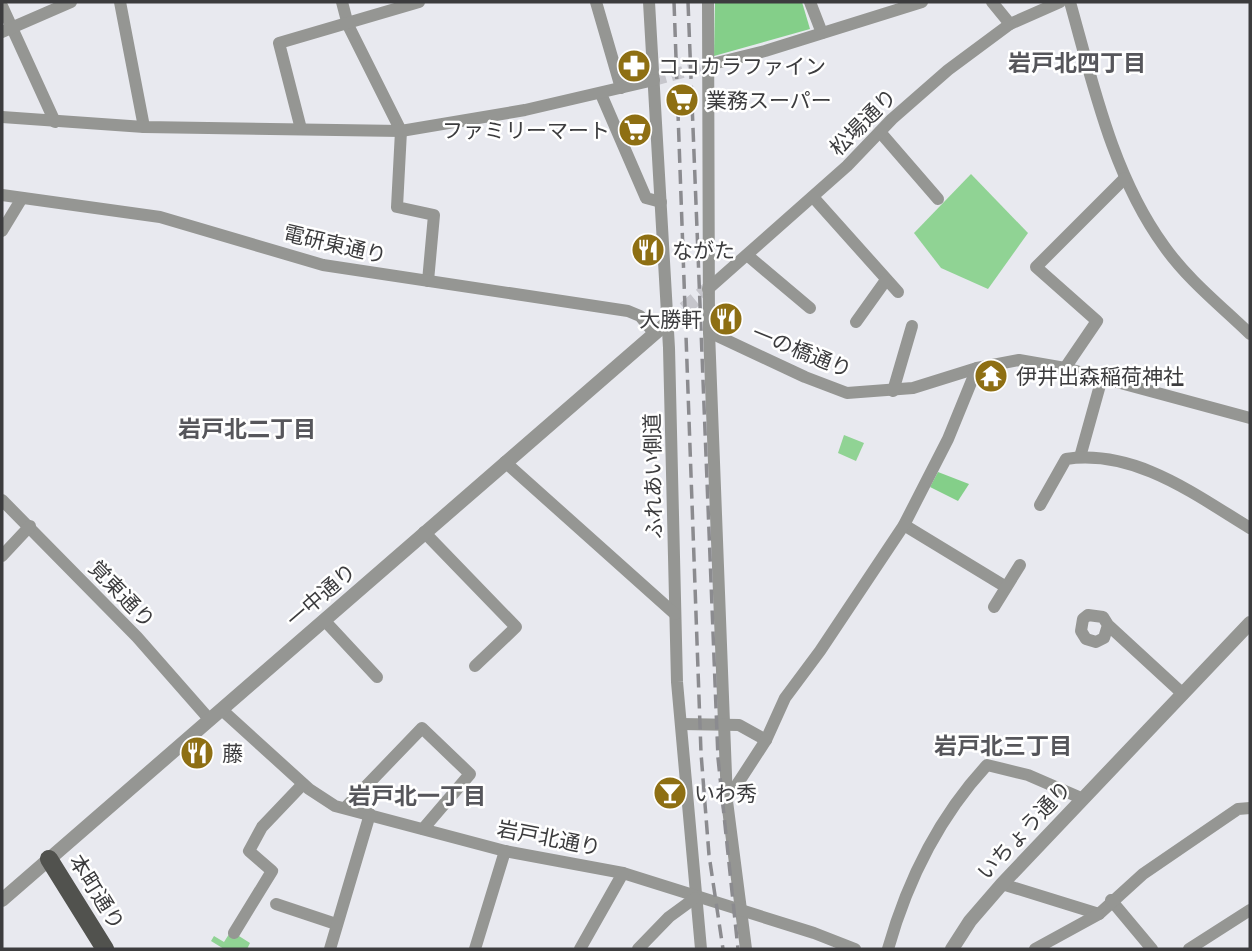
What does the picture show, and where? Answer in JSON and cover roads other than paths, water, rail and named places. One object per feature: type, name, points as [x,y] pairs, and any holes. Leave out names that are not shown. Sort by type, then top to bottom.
[{"type":"main road","name":"本町通り","points":[[49,859],[105,949]]},
{"type":"street","points":[[7,30],[71,2]]},
{"type":"street","points":[[120,2],[144,127]]},
{"type":"street","points":[[342,2],[348,24],[401,131],[397,207],[434,215],[428,281]]},
{"type":"street","points":[[301,129],[279,43],[419,2]]},
{"type":"street","points":[[596,2],[621,88]]},
{"type":"street","name":"ふれあい側道","points":[[649,2],[668,322],[675,614],[681,724],[701,949]]},
{"type":"street","points":[[708,2],[709,332],[727,801],[746,949]]},
{"type":"street","points":[[810,2],[822,33]]},
{"type":"street","points":[[708,65],[922,2]]},
{"type":"street","points":[[992,2],[1010,23]]},
{"type":"street","name":"松場通り","points":[[708,289],[813,198],[948,69],[1010,23],[1060,2]]},
{"type":"street","points":[[1070,2],[1125,178],[1149,224],[1182,269],[1250,334]]},
{"type":"street","points":[[2,6],[7,30],[55,122]]},
{"type":"street","points":[[2,117],[144,127],[401,131],[601,94],[654,80]]},
{"type":"street","points":[[601,94],[646,198],[661,202]]},
{"type":"street","points":[[880,132],[938,199]]},
{"type":"street","points":[[1065,368],[1097,321],[1037,267],[1125,178]]},
{"type":"street","name":"電研東通り","points":[[2,195],[160,218],[323,265],[628,311],[640,316],[654,333]]},
{"type":"street","points":[[2,231],[22,198]]},
{"type":"street","points":[[813,198],[898,292]]},
{"type":"street","points":[[747,255],[810,308]]},
{"type":"street","points":[[856,322],[886,280]]},
{"type":"street","name":"一中通り","points":[[2,900],[668,322]]},
{"type":"street","points":[[893,391],[912,326]]},
{"type":"street","name":"一の橋通り","points":[[709,332],[805,377],[847,393],[913,388],[976,368],[1019,360],[1065,368],[1250,418]]},
{"type":"street","points":[[727,801],[766,740],[785,698],[820,651],[904,525],[948,439],[976,368]]},
{"type":"street","points":[[1080,457],[1102,378]]},
{"type":"street","points":[[1040,505],[1066,459],[1080,457],[1140,467],[1174,481],[1250,528]]},
{"type":"street","points":[[505,462],[675,614]]},
{"type":"street","name":"覚東通り","points":[[2,500],[137,636],[210,720]]},
{"type":"street","points":[[904,525],[1006,587]]},
{"type":"street","points":[[2,556],[30,526]]},
{"type":"street","points":[[424,533],[516,627],[475,666]]},
{"type":"street","points":[[994,607],[1020,565]]},
{"type":"street","points":[[324,620],[377,677]]},
{"type":"street","name":"いちょう通り","points":[[952,949],[970,920],[1002,884],[1250,623]]},
{"type":"street","points":[[1108,625],[1183,694]]},
{"type":"street","name":"岩戸北通り","points":[[222,709],[303,784],[335,806],[505,851],[623,873],[855,949]]},
{"type":"street","points":[[681,724],[739,725],[766,740]]},
{"type":"street","points":[[345,808],[422,728],[470,774],[423,829]]},
{"type":"street","points":[[888,949],[909,885],[923,857],[987,765],[1028,775],[1081,798]]},
{"type":"street","points":[[234,933],[258,899],[272,870],[249,851],[262,827],[303,784]]},
{"type":"street","points":[[1035,949],[1099,914],[1111,900],[1143,874],[1238,809],[1250,808]]},
{"type":"street","points":[[330,949],[370,814]]},
{"type":"street","points":[[475,949],[505,851]]},
{"type":"street","points":[[580,949],[623,873]]},
{"type":"street","points":[[1002,884],[1099,914]]},
{"type":"street","points":[[638,949],[669,917],[695,898]]},
{"type":"street","points":[[1111,900],[1152,949]]},
{"type":"street","points":[[276,904],[336,923]]},
{"type":"street","points":[[1189,949],[1250,910]]},
{"type":"tunnel","points":[[654,80],[708,65]]},
{"type":"tunnel","points":[[668,322],[708,289]]},
{"type":"railway","points":[[674,2],[701,753],[709,855],[723,949]]},
{"type":"railway","points":[[688,2],[718,758],[738,949]]},
{"type":"place","name":"ココカラファイン","points":[[634,66]]},
{"type":"place","name":"業務スーパー","points":[[682,100]]},
{"type":"place","name":"ファミリーマート","points":[[635,130]]},
{"type":"place","name":"ながた","points":[[648,250]]},
{"type":"place","name":"大勝軒","points":[[726,319]]},
{"type":"place","name":"伊井出森稲荷神社","points":[[991,376]]},
{"type":"place","name":"藤","points":[[197,753]]},
{"type":"place","name":"いわ秀","points":[[670,793]]},
{"type":"district","name":"岩戸北四丁目","points":[[1077,63]]},
{"type":"district","name":"岩戸北二丁目","points":[[247,429]]},
{"type":"district","name":"岩戸北三丁目","points":[[1003,746]]},
{"type":"district","name":"岩戸北一丁目","points":[[417,796]]}]
